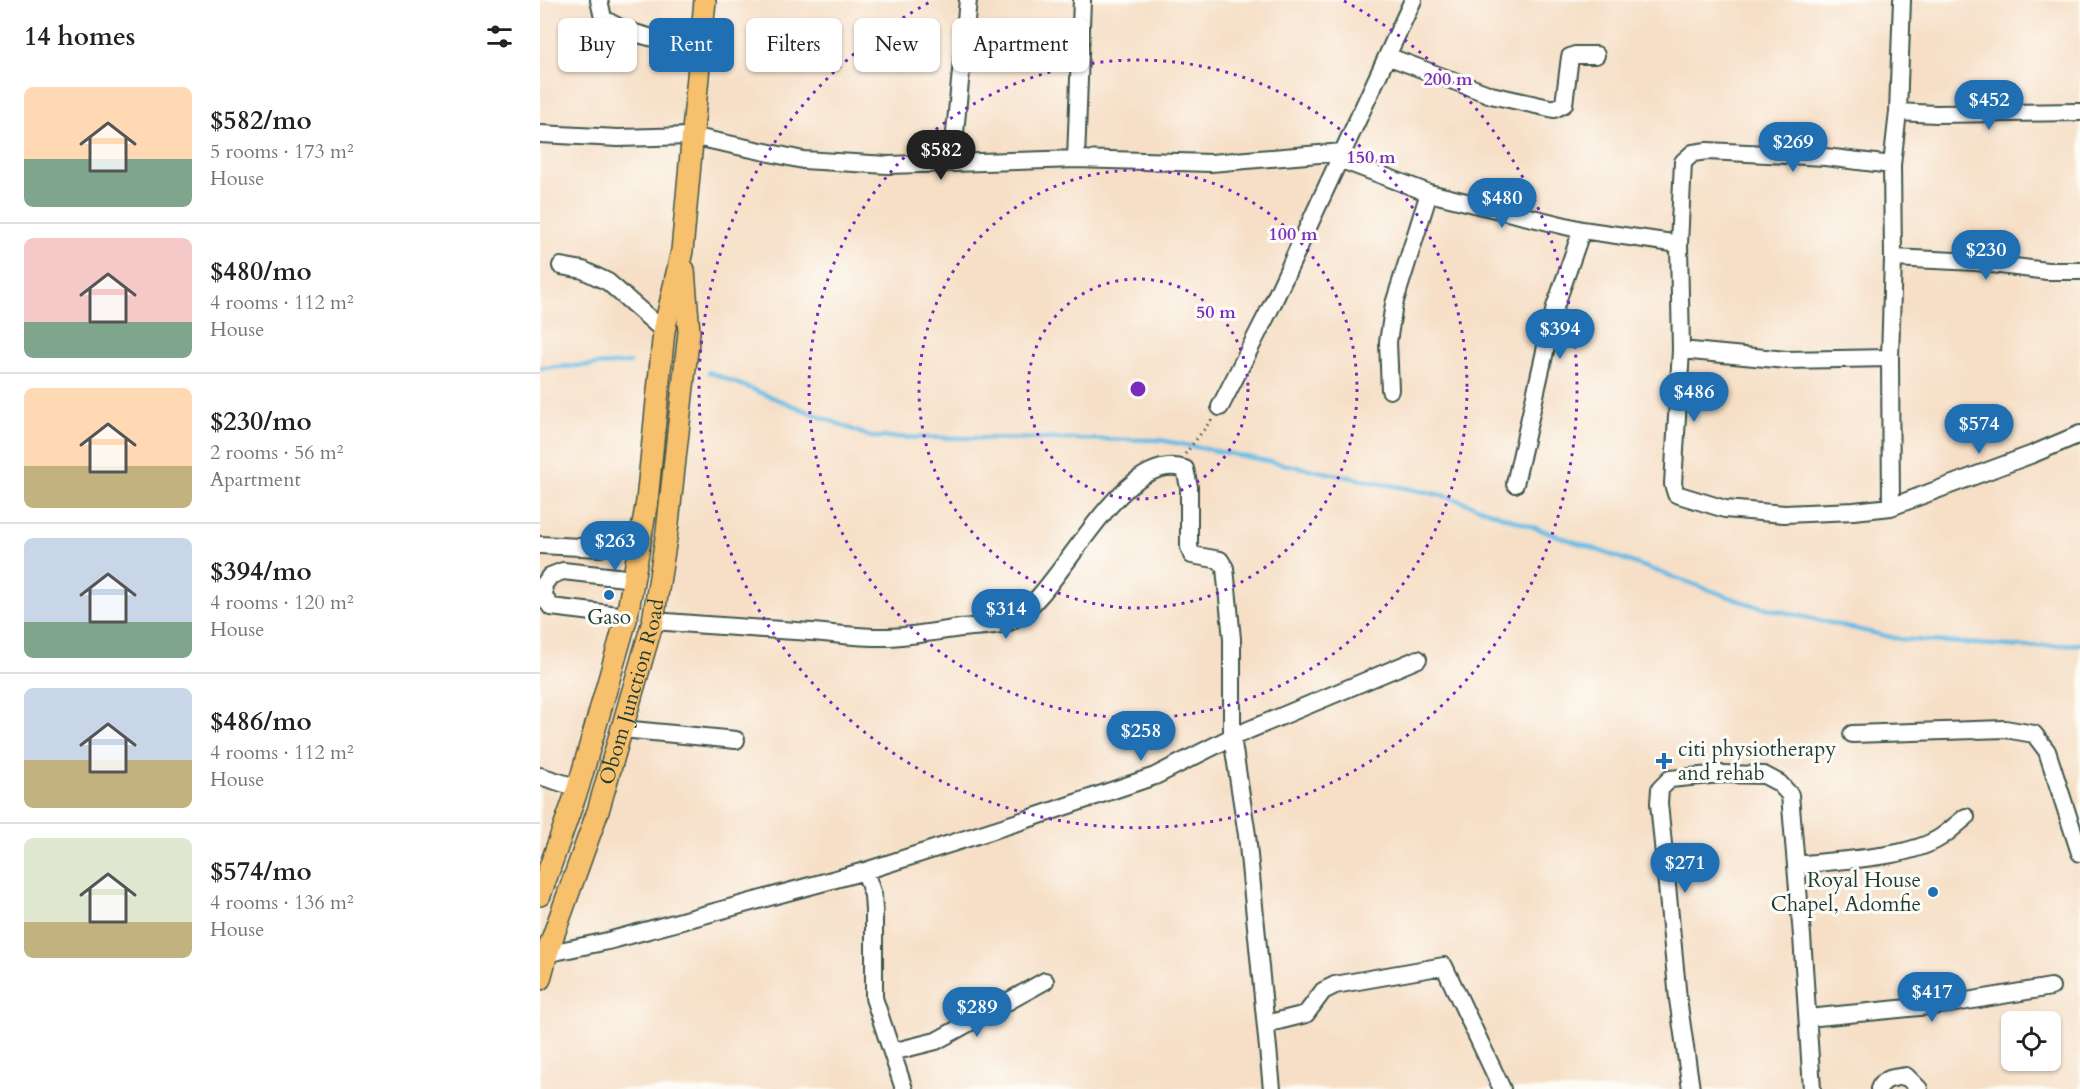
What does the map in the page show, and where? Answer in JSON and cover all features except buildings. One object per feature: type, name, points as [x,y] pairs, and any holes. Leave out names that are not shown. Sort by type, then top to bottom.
[{"type":"main road","name":"Obom Junction Road","points":[[703,18],[705,0]]},
{"type":"main road","name":"Obom Junction Road","points":[[540,895],[544,870],[578,788],[627,616],[647,501],[664,331],[682,251],[698,72]]},
{"type":"main road","name":"Obom Junction Road","points":[[540,979],[544,954],[598,811],[653,621],[667,532],[689,332],[682,251]]},
{"type":"street","points":[[599,0],[603,18],[612,24],[649,35]]},
{"type":"street","points":[[952,163],[968,0]]},
{"type":"street","points":[[1076,159],[1082,0]]},
{"type":"street","points":[[1220,407],[1272,305],[1413,0]]},
{"type":"street","points":[[1891,507],[1892,165],[1898,112],[1902,0]]},
{"type":"street","points":[[1387,56],[1491,95],[1554,109],[1564,104],[1570,57],[1596,55]]},
{"type":"street","points":[[1898,112],[1936,114],[2080,112]]},
{"type":"street","points":[[540,134],[618,138],[692,136],[803,160],[888,165],[1076,159],[1211,164],[1341,155],[1429,193],[1582,230],[1679,244]]},
{"type":"street","points":[[1892,165],[1825,157],[1707,151],[1693,153],[1683,162],[1679,244],[1681,350],[1673,484],[1676,494],[1725,509],[1784,514],[1891,507],[2080,434]]},
{"type":"street","points":[[1390,390],[1388,342],[1394,304],[1429,193]]},
{"type":"street","points":[[1515,484],[1553,317],[1582,230]]},
{"type":"street","points":[[1893,258],[1976,262],[2047,271],[2080,271]]},
{"type":"street","points":[[561,266],[583,270],[608,282],[664,331]]},
{"type":"street","points":[[1681,350],[1786,360],[1890,358]]},
{"type":"street","points":[[653,621],[889,637],[1008,622],[1026,612],[1040,597],[1110,504],[1142,478],[1166,468],[1185,469],[1188,476],[1191,555],[1220,560],[1225,568],[1232,639],[1232,737],[1247,835],[1272,1089]]},
{"type":"street","points":[[540,545],[600,548]]},
{"type":"street","points":[[627,616],[551,607],[545,598],[543,586],[550,576],[563,571],[634,579]]},
{"type":"street","points":[[544,954],[608,941],[866,871],[1155,776],[1232,737],[1418,659]]},
{"type":"street","points":[[622,729],[736,740]]},
{"type":"street","points":[[1852,734],[2005,729],[2034,734],[2047,751],[2080,853]]},
{"type":"street","points":[[1691,1089],[1677,999],[1659,803],[1660,789],[1670,779],[1721,774],[1764,775],[1779,783],[1790,795],[1812,1089]]},
{"type":"street","points":[[540,776],[578,788]]},
{"type":"street","points":[[1796,865],[1885,855],[1914,848],[1940,838],[1966,816]]},
{"type":"street","points":[[866,871],[873,895],[874,910],[874,998],[904,1089]]},
{"type":"street","points":[[1266,1024],[1306,1014],[1323,991],[1335,985],[1444,966],[1502,1089]]},
{"type":"street","points":[[892,1052],[936,1041],[1045,981]]},
{"type":"street","points":[[1808,1018],[1949,1004],[2051,987]]},
{"type":"street","points":[[1879,1089],[1887,1079],[1906,1076],[1919,1089]]},
{"type":"path","points":[[1175,468],[1220,407]]},
{"type":"waterway","points":[[540,368],[630,363]]},
{"type":"waterway","points":[[709,372],[871,437],[1160,440],[1446,496],[1749,604],[1899,639],[2025,647],[2080,644]]},
{"type":"place","name":"Gaso","points":[[609,595]]},
{"type":"place","name":"citi physiotherapy and rehab","points":[[1664,761]]},
{"type":"place","name":"Royal House Chapel, Adomfie","points":[[1933,892]]}]
